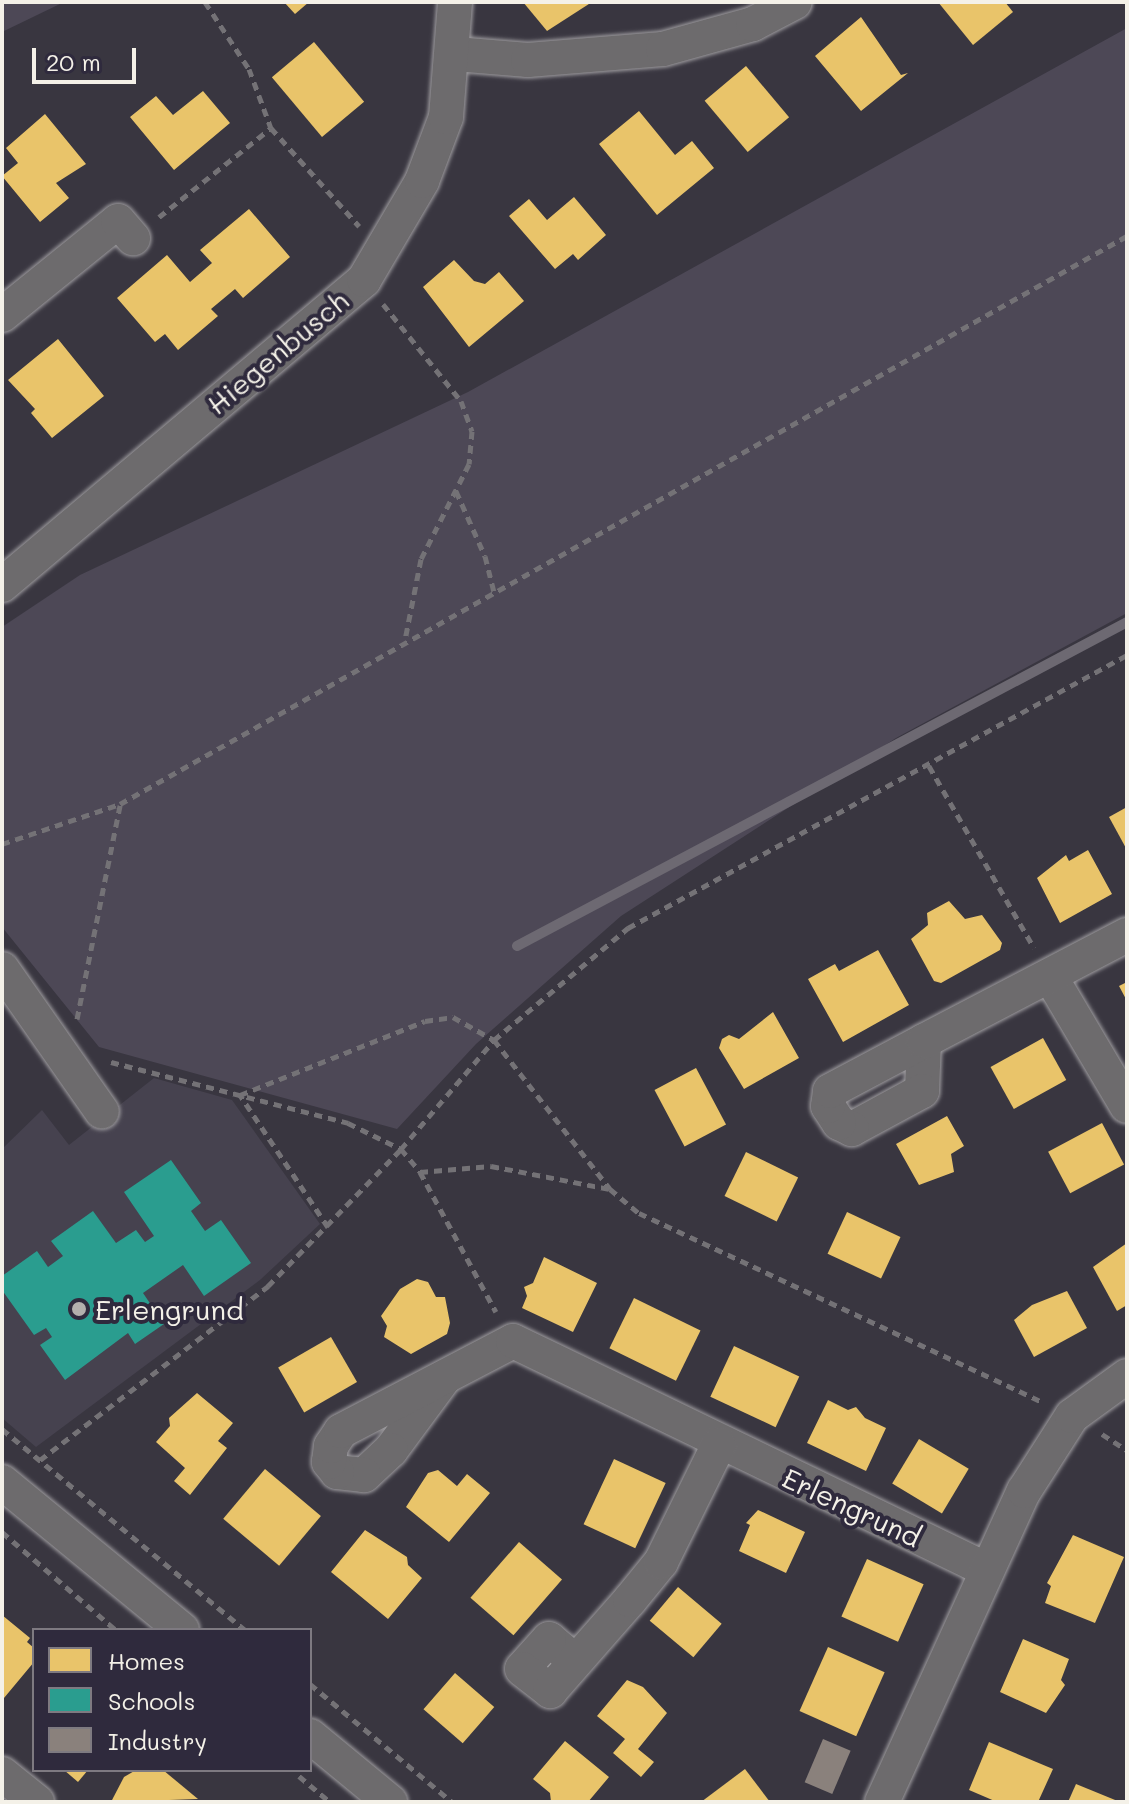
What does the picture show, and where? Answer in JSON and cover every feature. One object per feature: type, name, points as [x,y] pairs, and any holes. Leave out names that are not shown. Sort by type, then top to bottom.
[{"type":"street","name":"Hiegenbusch","points":[[2,585],[364,280],[422,181],[446,117],[455,54],[455,2]]},
{"type":"street","points":[[455,54],[528,60],[663,49],[753,24],[795,2]]},
{"type":"street","points":[[2,315],[118,221],[133,238]]},
{"type":"street","points":[[924,1041],[1127,935]]},
{"type":"street","points":[[2,969],[102,1112]]},
{"type":"street","points":[[1050,976],[1127,1106]]},
{"type":"street","points":[[445,1377],[513,1341]]},
{"type":"street","name":"Erlengrund","points":[[513,1341],[719,1444],[985,1569]]},
{"type":"street","points":[[893,1799],[985,1569],[1024,1491],[1072,1416],[1127,1376]]},
{"type":"street","points":[[575,1661],[661,1562],[719,1444]]},
{"type":"street","points":[[2,1482],[180,1628]]},
{"type":"street","points":[[312,1738],[390,1802]]},
{"type":"street","points":[[2,1774],[37,1802]]},
{"type":"path","points":[[205,2],[249,69],[271,128],[363,230]]},
{"type":"path","points":[[133,238],[271,128]]},
{"type":"path","points":[[2,844],[120,804],[1127,236]]},
{"type":"path","points":[[377,296],[461,401],[472,448],[421,559],[405,641]]},
{"type":"path","points":[[455,490],[485,556],[494,591]]},
{"type":"path","points":[[40,1460],[268,1286],[401,1149],[494,1040],[628,928],[1127,655]]},
{"type":"path","points":[[929,766],[1050,976]]},
{"type":"path","points":[[120,804],[78,1015],[62,1053],[156,1071],[348,1123],[401,1149],[420,1172],[513,1341]]},
{"type":"path","points":[[240,1095],[425,1021],[453,1017],[494,1040],[610,1189],[639,1213],[1072,1416]]},
{"type":"path","points":[[240,1095],[328,1227]]},
{"type":"path","points":[[420,1172],[491,1166],[610,1189]]},
{"type":"path","points":[[2,1429],[243,1628]]},
{"type":"path","points":[[2,1532],[114,1628]]},
{"type":"path","points":[[312,1686],[452,1802]]},
{"type":"path","points":[[294,1772],[330,1802]]},
{"type":"shaded area","points":[[2,2],[64,2],[2,32]]},
{"type":"shaded area","points":[[1127,28],[1127,613],[896,738],[621,916],[476,1044],[397,1129],[99,1047],[2,927],[2,627],[80,575],[468,392]]},
{"type":"shaded area","points":[[154,1078],[232,1100],[320,1224],[260,1280],[36,1447],[2,1418],[2,1149],[42,1110],[69,1145]]},
{"type":"building: Homes","points":[[284,2],[309,2],[295,14]]},
{"type":"building: Homes","points":[[523,2],[592,2],[547,31]]},
{"type":"building: Homes","points":[[938,2],[1005,2],[1013,12],[973,45]]},
{"type":"building: Homes","points":[[861,17],[901,75],[908,73],[861,111],[815,56]]},
{"type":"building: Homes","points":[[314,42],[364,102],[322,137],[272,77]]},
{"type":"building: Homes","points":[[746,66],[789,117],[748,152],[705,101]]},
{"type":"building: Homes","points":[[203,91],[230,123],[174,170],[130,117],[156,96],[173,115]]},
{"type":"building: Homes","points":[[639,111],[675,155],[692,141],[714,168],[657,215],[599,144]]},
{"type":"building: Homes","points":[[45,114],[86,164],[56,183],[69,198],[40,222],[2,176],[18,163],[6,148]]},
{"type":"building: Homes","points":[[574,197],[606,235],[578,260],[573,254],[555,269],[509,216],[529,199],[547,220]]},
{"type":"building: Homes","points":[[249,209],[290,257],[243,298],[235,289],[211,309],[218,316],[178,350],[165,334],[155,342],[117,298],[167,255],[190,282],[212,263],[200,250]]},
{"type":"building: Homes","points":[[454,260],[474,281],[485,284],[499,272],[524,301],[469,347],[423,287]]},
{"type":"building: Homes","points":[[58,339],[104,396],[52,438],[31,413],[35,409],[8,380]]},
{"type":"building: Homes","points":[[1127,807],[1127,850],[1109,817]]},
{"type":"building: Homes","points":[[1088,850],[1112,894],[1060,923],[1037,878],[1066,855],[1069,861]]},
{"type":"building: Homes","points":[[949,901],[965,919],[982,915],[1002,943],[1000,950],[941,983],[934,981],[911,939],[928,925],[927,913]]},
{"type":"building: Homes","points":[[878,950],[909,1005],[843,1042],[808,979],[835,964],[839,971]]},
{"type":"building: Homes","points":[[1127,982],[1127,1001],[1119,986]]},
{"type":"building: Homes","points":[[773,1012],[799,1058],[744,1089],[719,1048],[722,1039],[729,1035],[739,1039]]},
{"type":"building: Homes","points":[[1043,1038],[1066,1080],[1014,1109],[991,1067]]},
{"type":"building: Homes","points":[[696,1068],[726,1125],[685,1147],[655,1090]]},
{"type":"building: Homes","points":[[947,1116],[964,1146],[951,1154],[954,1172],[919,1185],[896,1144]]},
{"type":"building: Homes","points":[[1102,1123],[1124,1164],[1070,1193],[1048,1152]]},
{"type":"building: Homes","points":[[746,1152],[798,1177],[777,1221],[725,1196]]},
{"type":"building: Homes","points":[[847,1212],[900,1237],[881,1279],[828,1254]]},
{"type":"building: Homes","points":[[1127,1243],[1127,1305],[1117,1311],[1093,1267]]},
{"type":"building: Homes","points":[[544,1257],[597,1283],[573,1332],[522,1308],[527,1296],[524,1287],[533,1283]]},
{"type":"building: Homes","points":[[417,1279],[428,1282],[436,1297],[445,1297],[450,1323],[447,1334],[411,1354],[384,1337],[387,1326],[381,1316],[400,1289]]},
{"type":"building: Homes","points":[[1067,1291],[1087,1328],[1034,1357],[1014,1320],[1032,1305]]},
{"type":"building: Homes","points":[[634,1298],[701,1330],[676,1381],[609,1348]]},
{"type":"building: Homes","points":[[331,1337],[357,1382],[304,1413],[278,1368]]},
{"type":"building: Homes","points":[[734,1346],[799,1376],[776,1427],[710,1397]]},
{"type":"building: Homes","points":[[197,1393],[233,1423],[218,1441],[227,1448],[190,1495],[174,1481],[185,1468],[156,1442],[170,1426],[169,1418]]},
{"type":"building: Homes","points":[[828,1400],[848,1410],[856,1407],[865,1418],[886,1428],[866,1471],[807,1443]]},
{"type":"building: Homes","points":[[919,1439],[969,1469],[942,1513],[892,1484]]},
{"type":"building: Homes","points":[[614,1459],[666,1483],[635,1548],[584,1524]]},
{"type":"building: Homes","points":[[265,1469],[321,1516],[279,1566],[223,1519]]},
{"type":"building: Homes","points":[[438,1470],[457,1486],[467,1474],[490,1493],[449,1542],[406,1507],[428,1473]]},
{"type":"building: Homes","points":[[758,1510],[805,1532],[786,1573],[739,1551],[750,1525],[746,1523]]},
{"type":"building: Homes","points":[[365,1530],[407,1557],[408,1565],[422,1578],[388,1619],[331,1572]]},
{"type":"building: Homes","points":[[1073,1535],[1124,1557],[1095,1623],[1045,1603],[1051,1586],[1047,1583]]},
{"type":"building: Homes","points":[[519,1542],[562,1579],[513,1635],[470,1598]]},
{"type":"building: Homes","points":[[867,1559],[924,1584],[898,1642],[841,1617]]},
{"type":"building: Homes","points":[[678,1587],[722,1624],[693,1657],[650,1621]]},
{"type":"building: Homes","points":[[2,1615],[30,1638],[27,1642],[32,1646],[32,1664],[4,1698]]},
{"type":"building: Homes","points":[[1023,1639],[1069,1659],[1061,1680],[1065,1685],[1046,1713],[1000,1692]]},
{"type":"building: Homes","points":[[828,1647],[885,1672],[856,1736],[800,1711]]},
{"type":"building: Homes","points":[[455,1673],[494,1707],[463,1743],[424,1709]]},
{"type":"building: Homes","points":[[627,1680],[643,1687],[667,1713],[638,1749],[654,1762],[641,1777],[613,1753],[625,1739],[597,1716]]},
{"type":"building: Homes","points":[[565,1741],[609,1777],[588,1802],[551,1802],[550,1793],[533,1779]]},
{"type":"building: Homes","points":[[989,1742],[1053,1769],[1038,1802],[997,1802],[969,1790]]},
{"type":"building: Homes","points":[[745,1769],[770,1802],[701,1802]]},
{"type":"building: Homes","points":[[66,1772],[86,1772],[78,1782]]},
{"type":"building: Homes","points":[[133,1772],[165,1772],[198,1799],[111,1802],[124,1777]]},
{"type":"building: Homes","points":[[1076,1784],[1120,1802],[1068,1802]]},
{"type":"building: Schools","points":[[171,1160],[201,1203],[191,1211],[205,1231],[221,1220],[251,1263],[204,1296],[183,1265],[143,1293],[164,1324],[135,1344],[128,1333],[65,1380],[40,1345],[52,1337],[46,1328],[34,1335],[2,1290],[2,1276],[37,1251],[48,1267],[63,1256],[51,1241],[93,1211],[116,1243],[136,1230],[145,1242],[154,1236],[124,1192]]},
{"type":"building: Industry","points":[[823,1739],[851,1751],[832,1794],[805,1782]]},
{"type":"waterway","points":[[517,946],[1127,622]]},
{"type":"place","name":"Erlengrund","points":[[79,1309]]}]
